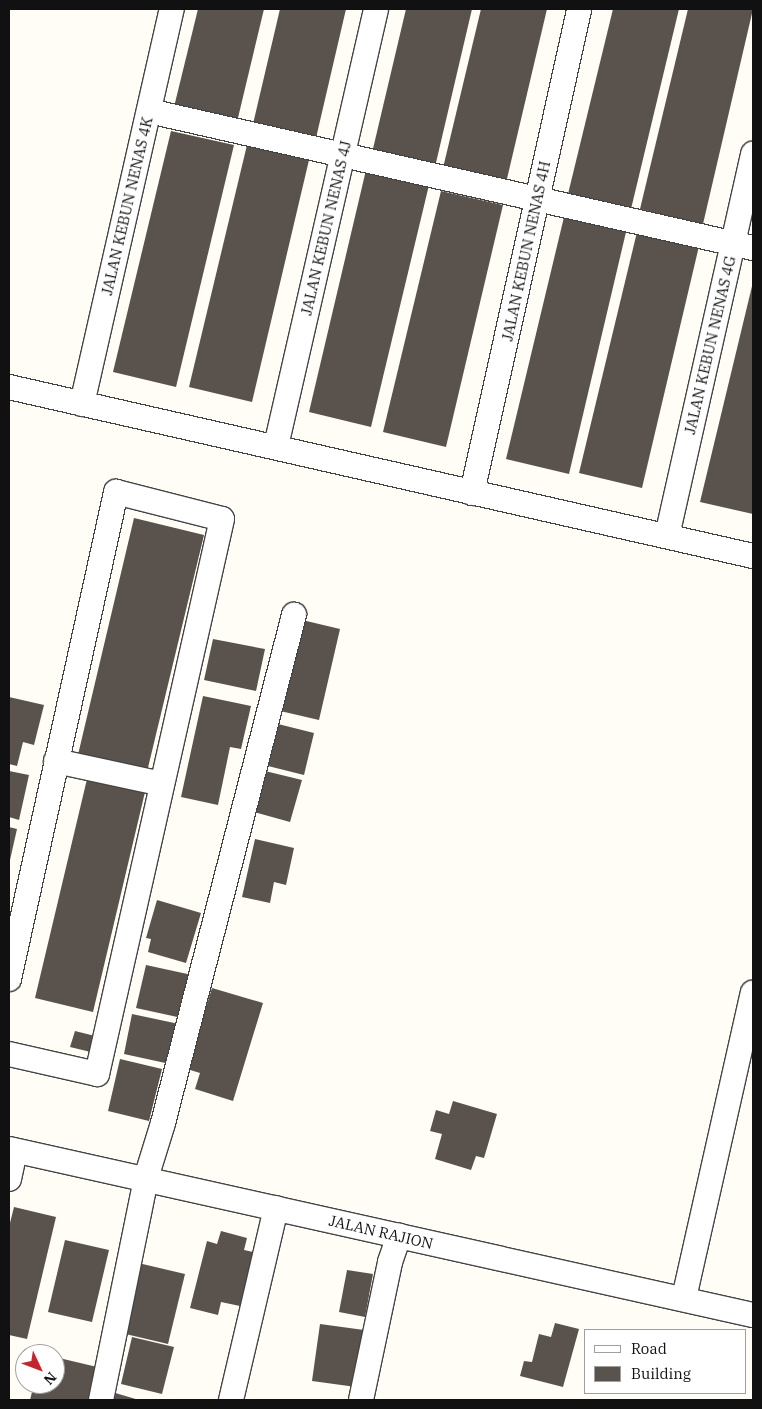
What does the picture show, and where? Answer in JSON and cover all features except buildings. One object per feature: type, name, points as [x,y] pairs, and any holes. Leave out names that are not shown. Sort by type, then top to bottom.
[{"type":"street","name":"JALAN KEBUN NENAS 4K","points":[[82,404],[172,9]]},
{"type":"street","name":"JALAN KEBUN NENAS 4J","points":[[276,446],[376,9]]},
{"type":"street","name":"JALAN KEBUN NENAS 4H","points":[[472,493],[579,9]]},
{"type":"street","points":[[150,111],[743,246]]},
{"type":"street","name":"JALAN KEBUN NENAS 4G","points":[[667,536],[743,246],[753,154]]},
{"type":"street","points":[[9,386],[753,556]]},
{"type":"street","points":[[9,979],[116,492],[222,519],[97,1074],[9,1054]]},
{"type":"street","points":[[100,1400],[149,1171],[294,615]]},
{"type":"street","points":[[56,761],[162,784]]},
{"type":"street","points":[[689,1281],[753,993]]},
{"type":"street","points":[[9,1179],[12,1150]]},
{"type":"street","name":"JALAN RAJION","points":[[12,1150],[149,1171],[276,1208],[399,1236],[689,1281],[753,1315]]},
{"type":"street","points":[[231,1400],[276,1208]]},
{"type":"street","points":[[361,1400],[390,1262],[399,1236]]}]
